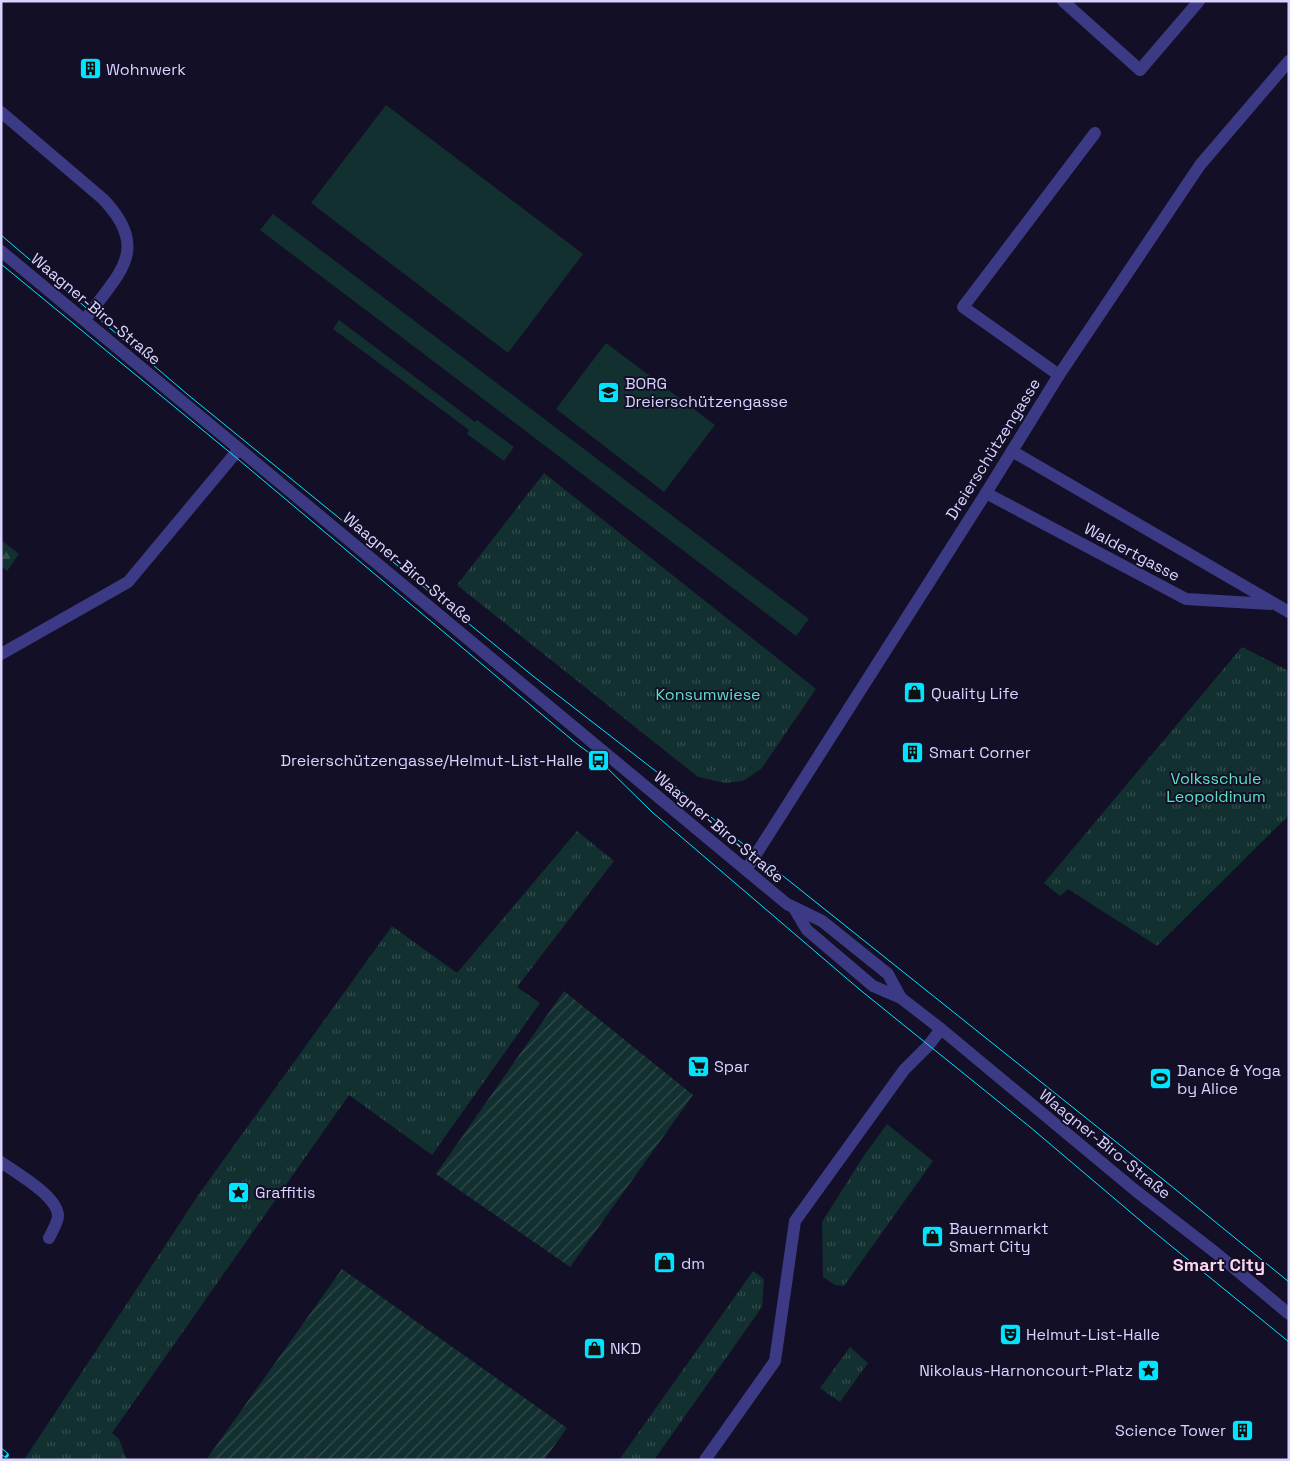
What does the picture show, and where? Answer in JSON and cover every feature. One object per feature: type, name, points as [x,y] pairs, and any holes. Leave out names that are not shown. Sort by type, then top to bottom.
[{"type":"street","points":[[1064,1],[1140,70],[1199,1]]},
{"type":"street","name":"Dreierschützengasse","points":[[746,870],[1059,375],[1200,165],[1289,61]]},
{"type":"street","points":[[1,112],[103,199],[116,212],[125,232],[128,248],[124,265],[114,283],[85,320]]},
{"type":"street","points":[[1059,375],[963,307],[1095,133]]},
{"type":"street","name":"Waagner-Biro-Straße","points":[[1,251],[746,870],[794,908],[822,921],[888,974],[901,998]]},
{"type":"street","points":[[1,654],[128,582],[239,449]]},
{"type":"street","name":"Waldertgasse","points":[[1012,451],[1272,604],[1289,612]]},
{"type":"street","name":"Waldertgasse","points":[[986,493],[1186,599],[1272,604]]},
{"type":"street","name":"Waagner-Biro-Straße","points":[[794,908],[807,930],[872,986],[901,998],[941,1029],[1136,1192],[1216,1253],[1289,1314]]},
{"type":"street","points":[[705,1460],[775,1361],[794,1221],[904,1070],[928,1046],[941,1029]]},
{"type":"street","points":[[1,1162],[49,1197],[56,1206],[58,1217],[49,1238]]},
{"type":"green space","points":[[386,105],[583,254],[508,353],[311,203]]},
{"type":"green space","points":[[273,214],[809,619],[796,636],[260,230]]},
{"type":"green space","points":[[339,320],[475,422],[477,420],[514,447],[504,461],[467,434],[469,430],[333,329]]},
{"type":"green space","points":[[606,343],[715,425],[664,492],[556,409]]},
{"type":"green space","name":"Konsumwiese","points":[[544,473],[816,689],[761,769],[743,781],[725,783],[698,777],[457,585]]},
{"type":"green space","points":[[1,540],[19,554],[7,571],[1,566]]},
{"type":"green space","name":"Volksschule Leopoldinum","points":[[1242,647],[1289,671],[1289,815],[1157,946],[1068,889],[1060,896],[1044,883]]},
{"type":"green space","points":[[577,831],[614,861],[517,987],[540,1003],[432,1155],[349,1095],[112,1433],[119,1439],[127,1460],[24,1460],[199,1194],[392,926],[457,973]]},
{"type":"green space","points":[[564,991],[693,1095],[570,1267],[436,1174]]},
{"type":"green space","points":[[887,1124],[933,1161],[844,1286],[835,1285],[823,1277],[822,1222],[863,1157]]},
{"type":"green space","points":[[342,1269],[567,1428],[544,1460],[206,1460]]},
{"type":"green space","points":[[753,1271],[764,1279],[762,1307],[654,1460],[619,1460]]},
{"type":"green space","points":[[850,1347],[868,1363],[840,1402],[820,1388]]},
{"type":"tram line","points":[[1,235],[187,394],[533,676],[675,786],[733,836],[1289,1282]]},
{"type":"tram line","points":[[1,264],[233,455],[577,744],[599,760],[652,812],[859,989],[1030,1127],[1148,1227],[1289,1342]]},
{"type":"railway","points":[[1,1451],[6,1455]]},
{"type":"place","name":"Wohnwerk","points":[[90,69]]},
{"type":"place","name":"BORG Dreierschützengasse","points":[[609,392]]},
{"type":"place","name":"Quality Life","points":[[915,693]]},
{"type":"place","name":"Smart Corner","points":[[913,752]]},
{"type":"place","name":"Dreierschützengasse/Helmut-List-Halle","points":[[599,760]]},
{"type":"place","name":"Spar","points":[[698,1066]]},
{"type":"place","name":"Dance & Yoga by Alice","points":[[1161,1079]]},
{"type":"place","name":"Graffitis","points":[[239,1192]]},
{"type":"place","name":"Bauernmarkt Smart City","points":[[933,1237]]},
{"type":"place","name":"dm","points":[[665,1263]]},
{"type":"place","name":"Helmut-List-Halle","points":[[1010,1334]]},
{"type":"place","name":"NKD","points":[[594,1348]]},
{"type":"place","name":"Nikolaus-Harnoncourt-Platz","points":[[1149,1370]]},
{"type":"place","name":"Science Tower","points":[[1242,1430]]},
{"type":"district","name":"Smart City","points":[[1219,1264]]}]
